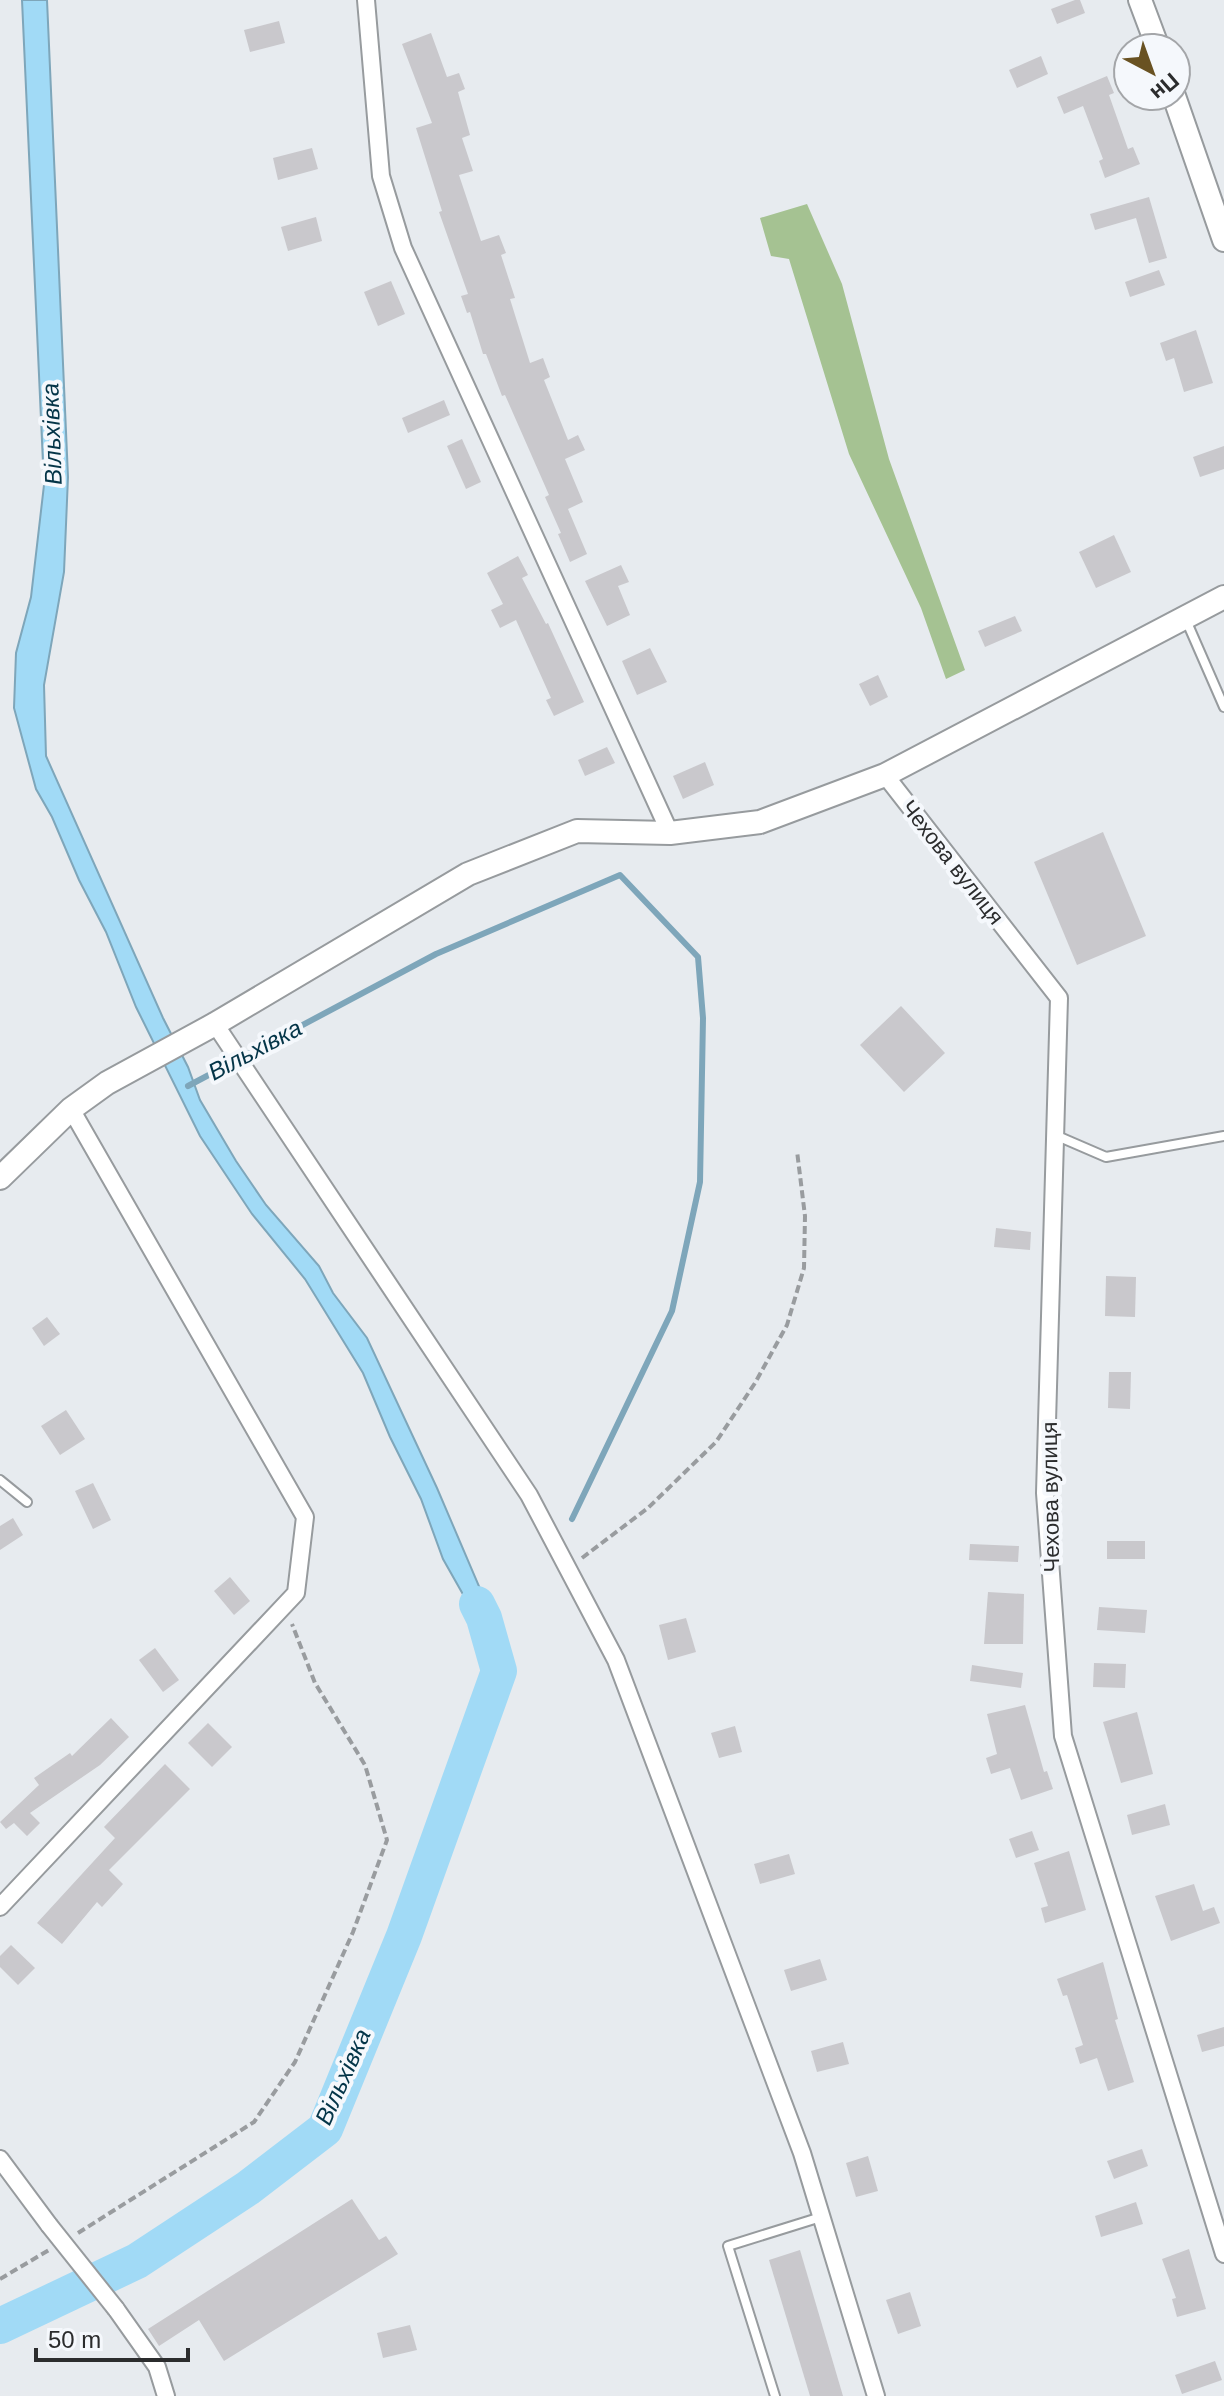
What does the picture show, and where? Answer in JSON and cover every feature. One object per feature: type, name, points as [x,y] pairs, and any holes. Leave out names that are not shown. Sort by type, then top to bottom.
[{"type":"street","points":[[366,0],[381,176],[403,248],[670,833]]},
{"type":"street","points":[[1140,0],[1152,32]]},
{"type":"street","points":[[1180,112],[1224,240]]},
{"type":"street","points":[[0,1178],[71,1109],[107,1083],[215,1024],[468,874],[577,831],[670,833],[760,822],[885,775],[1224,597]]},
{"type":"street","name":"Чехова вулиця","points":[[885,775],[1059,998],[1045,1493],[1063,1736],[1224,2254]]},
{"type":"street","points":[[215,1024],[529,1495],[616,1660],[802,2153],[876,2396]]},
{"type":"street","points":[[0,1907],[296,1593],[305,1517],[71,1109]]},
{"type":"street","points":[[0,2159],[157,2367],[166,2396]]},
{"type":"lane","points":[[1185,615],[1224,707]]},
{"type":"lane","points":[[1055,1135],[1106,1157],[1224,1136]]},
{"type":"lane","points":[[0,1480],[27,1502]]},
{"type":"lane","points":[[775,2396],[728,2246],[821,2217]]},
{"type":"path","points":[[568,1569],[648,1508],[716,1442],[762,1371],[787,1325],[804,1268],[805,1216],[797,1151]]},
{"type":"path","points":[[66,2239],[254,2122],[295,2062],[353,1932],[387,1840],[365,1765],[315,1683],[285,1605]]},
{"type":"path","points":[[0,2279],[53,2247]]},
{"type":"green space","points":[[807,204],[842,284],[889,459],[965,670],[946,679],[921,608],[849,454],[789,259],[771,256],[760,218]]},
{"type":"water","points":[[22,0],[47,0],[68,477],[64,572],[44,685],[46,756],[188,1067],[200,1100],[266,1205],[319,1266],[333,1293],[367,1338],[437,1488],[493,1619],[501,1649],[487,1651],[469,1605],[443,1559],[421,1499],[363,1373],[305,1279],[252,1214],[200,1136],[136,1007],[106,932],[36,789],[14,708],[16,653],[31,597],[44,485]]},
{"type":"water","points":[[66,2280],[74,2298],[0,2334],[0,2310]]},
{"type":"building","points":[[1080,0],[1085,13],[1057,24],[1051,9]]},
{"type":"building","points":[[279,21],[285,43],[250,52],[244,30]]},
{"type":"building","points":[[431,33],[447,77],[459,73],[465,89],[458,92],[470,135],[462,138],[473,171],[459,175],[481,241],[499,235],[506,253],[501,255],[515,298],[510,299],[530,363],[543,358],[550,377],[544,380],[568,440],[578,435],[585,450],[565,459],[583,502],[568,509],[587,554],[570,562],[545,497],[549,495],[505,395],[502,396],[486,354],[483,354],[470,312],[467,313],[461,296],[468,294],[439,212],[442,211],[416,128],[432,123],[402,44]]},
{"type":"building","points":[[1041,56],[1048,74],[1017,88],[1009,70]]},
{"type":"building","points":[[1107,76],[1112,88],[1109,95],[1112,112],[1115,112],[1128,149],[1133,147],[1140,164],[1105,178],[1099,161],[1103,159],[1083,106],[1064,114],[1057,97]]},
{"type":"building","points":[[312,148],[318,169],[278,180],[273,158]]},
{"type":"building","points":[[1149,197],[1167,258],[1149,263],[1136,218],[1095,230],[1090,214]]},
{"type":"building","points":[[316,217],[322,241],[288,251],[281,227]]},
{"type":"building","points":[[1159,270],[1165,285],[1130,297],[1125,282]]},
{"type":"building","points":[[391,281],[405,314],[378,326],[364,292]]},
{"type":"building","points":[[1196,330],[1213,383],[1184,392],[1174,358],[1166,361],[1160,343]]},
{"type":"building","points":[[444,400],[450,415],[408,433],[402,418]]},
{"type":"building","points":[[462,439],[481,482],[466,489],[447,446]]},
{"type":"building","points":[[1224,446],[1224,469],[1200,477],[1193,457]]},
{"type":"building","points":[[1114,535],[1131,572],[1096,588],[1079,552]]},
{"type":"building","points":[[518,556],[528,575],[522,578],[548,623],[584,702],[554,716],[546,700],[551,698],[516,620],[500,628],[491,610],[503,604],[487,573]]},
{"type":"building","points":[[621,565],[629,582],[618,586],[630,615],[607,626],[585,581]]},
{"type":"building","points":[[1015,616],[1022,631],[985,647],[978,631]]},
{"type":"building","points":[[650,648],[667,682],[637,695],[622,661]]},
{"type":"building","points":[[878,675],[888,697],[870,706],[859,684]]},
{"type":"building","points":[[607,747],[615,763],[585,776],[578,760]]},
{"type":"building","points":[[705,762],[714,785],[683,799],[673,776]]},
{"type":"building","points":[[1103,832],[1146,936],[1077,965],[1034,862]]},
{"type":"building","points":[[901,1006],[945,1053],[904,1092],[860,1045]]},
{"type":"building","points":[[996,1228],[1031,1232],[1030,1250],[994,1247]]},
{"type":"building","points":[[1106,1276],[1136,1277],[1135,1317],[1105,1316]]},
{"type":"building","points":[[47,1317],[60,1334],[44,1346],[32,1328]]},
{"type":"building","points":[[1109,1372],[1131,1372],[1130,1409],[1108,1408]]},
{"type":"building","points":[[66,1410],[85,1439],[60,1455],[41,1426]]},
{"type":"building","points":[[93,1483],[111,1520],[93,1529],[75,1491]]},
{"type":"building","points":[[13,1518],[23,1535],[0,1550],[0,1526]]},
{"type":"building","points":[[1107,1541],[1145,1541],[1145,1559],[1107,1559]]},
{"type":"building","points":[[970,1544],[1019,1546],[1018,1562],[969,1560]]},
{"type":"building","points":[[230,1577],[250,1601],[234,1615],[214,1591]]},
{"type":"building","points":[[988,1592],[1024,1594],[1023,1644],[984,1644]]},
{"type":"building","points":[[1099,1607],[1147,1610],[1145,1633],[1097,1630]]},
{"type":"building","points":[[686,1618],[696,1652],[668,1660],[659,1625]]},
{"type":"building","points":[[155,1648],[179,1680],[163,1692],[139,1660]]},
{"type":"building","points":[[1094,1663],[1126,1664],[1125,1688],[1093,1687]]},
{"type":"building","points":[[972,1665],[1023,1673],[1021,1688],[970,1681]]},
{"type":"building","points":[[1025,1705],[1044,1772],[1047,1771],[1053,1789],[1021,1800],[1010,1768],[991,1774],[986,1758],[997,1754],[987,1714]]},
{"type":"building","points":[[1137,1712],[1153,1774],[1121,1783],[1103,1722]]},
{"type":"building","points":[[111,1718],[129,1737],[100,1765],[30,1813],[40,1823],[27,1836],[14,1823],[6,1829],[0,1822],[39,1785],[34,1778],[70,1753],[72,1756]]},
{"type":"building","points":[[208,1723],[232,1747],[212,1767],[188,1743]]},
{"type":"building","points":[[735,1726],[742,1752],[719,1758],[711,1733]]},
{"type":"building","points":[[165,1764],[190,1789],[109,1870],[123,1884],[102,1907],[97,1902],[62,1944],[37,1923],[115,1838],[104,1827]]},
{"type":"building","points":[[1165,1804],[1170,1825],[1132,1835],[1127,1815]]},
{"type":"building","points":[[1032,1831],[1039,1850],[1016,1858],[1009,1839]]},
{"type":"building","points":[[1069,1851],[1086,1910],[1045,1923],[1041,1908],[1048,1906],[1034,1863]]},
{"type":"building","points":[[789,1854],[795,1874],[760,1884],[754,1864]]},
{"type":"building","points":[[1194,1884],[1203,1911],[1214,1907],[1220,1923],[1171,1941],[1155,1896]]},
{"type":"building","points":[[11,1945],[35,1968],[18,1985],[0,1967],[0,1956]]},
{"type":"building","points":[[820,1959],[827,1980],[791,1991],[784,1970]]},
{"type":"building","points":[[1103,1962],[1118,2019],[1115,2020],[1134,2082],[1108,2091],[1097,2058],[1080,2064],[1075,2048],[1083,2045],[1067,1995],[1063,1996],[1057,1979]]},
{"type":"building","points":[[1224,2027],[1224,2046],[1202,2052],[1197,2035]]},
{"type":"building","points":[[843,2042],[849,2064],[817,2072],[811,2051]]},
{"type":"building","points":[[1142,2149],[1148,2166],[1114,2179],[1107,2161]]},
{"type":"building","points":[[868,2156],[878,2191],[856,2197],[846,2163]]},
{"type":"building","points":[[352,2199],[379,2240],[386,2236],[398,2254],[224,2361],[199,2320],[159,2346],[148,2329]]},
{"type":"building","points":[[1136,2202],[1143,2224],[1101,2237],[1095,2216]]},
{"type":"building","points":[[1189,2249],[1206,2309],[1177,2317],[1172,2299],[1176,2298],[1162,2259]]},
{"type":"building","points":[[800,2250],[843,2396],[810,2396],[769,2260]]},
{"type":"building","points":[[910,2292],[921,2326],[898,2334],[886,2300]]},
{"type":"building","points":[[410,2325],[417,2350],[383,2358],[377,2333]]},
{"type":"building","points":[[1215,2361],[1222,2380],[1182,2394],[1175,2375]]},
{"type":"waterway","name":"Вільхівка","points":[[188,1086],[436,954],[620,875],[698,957],[703,1018],[700,1182],[672,1311],[572,1519]]},
{"type":"waterway","name":"Вільхівка","points":[[0,2326],[137,2261],[248,2188],[325,2129],[404,1936],[499,1671],[477,1604]]}]
